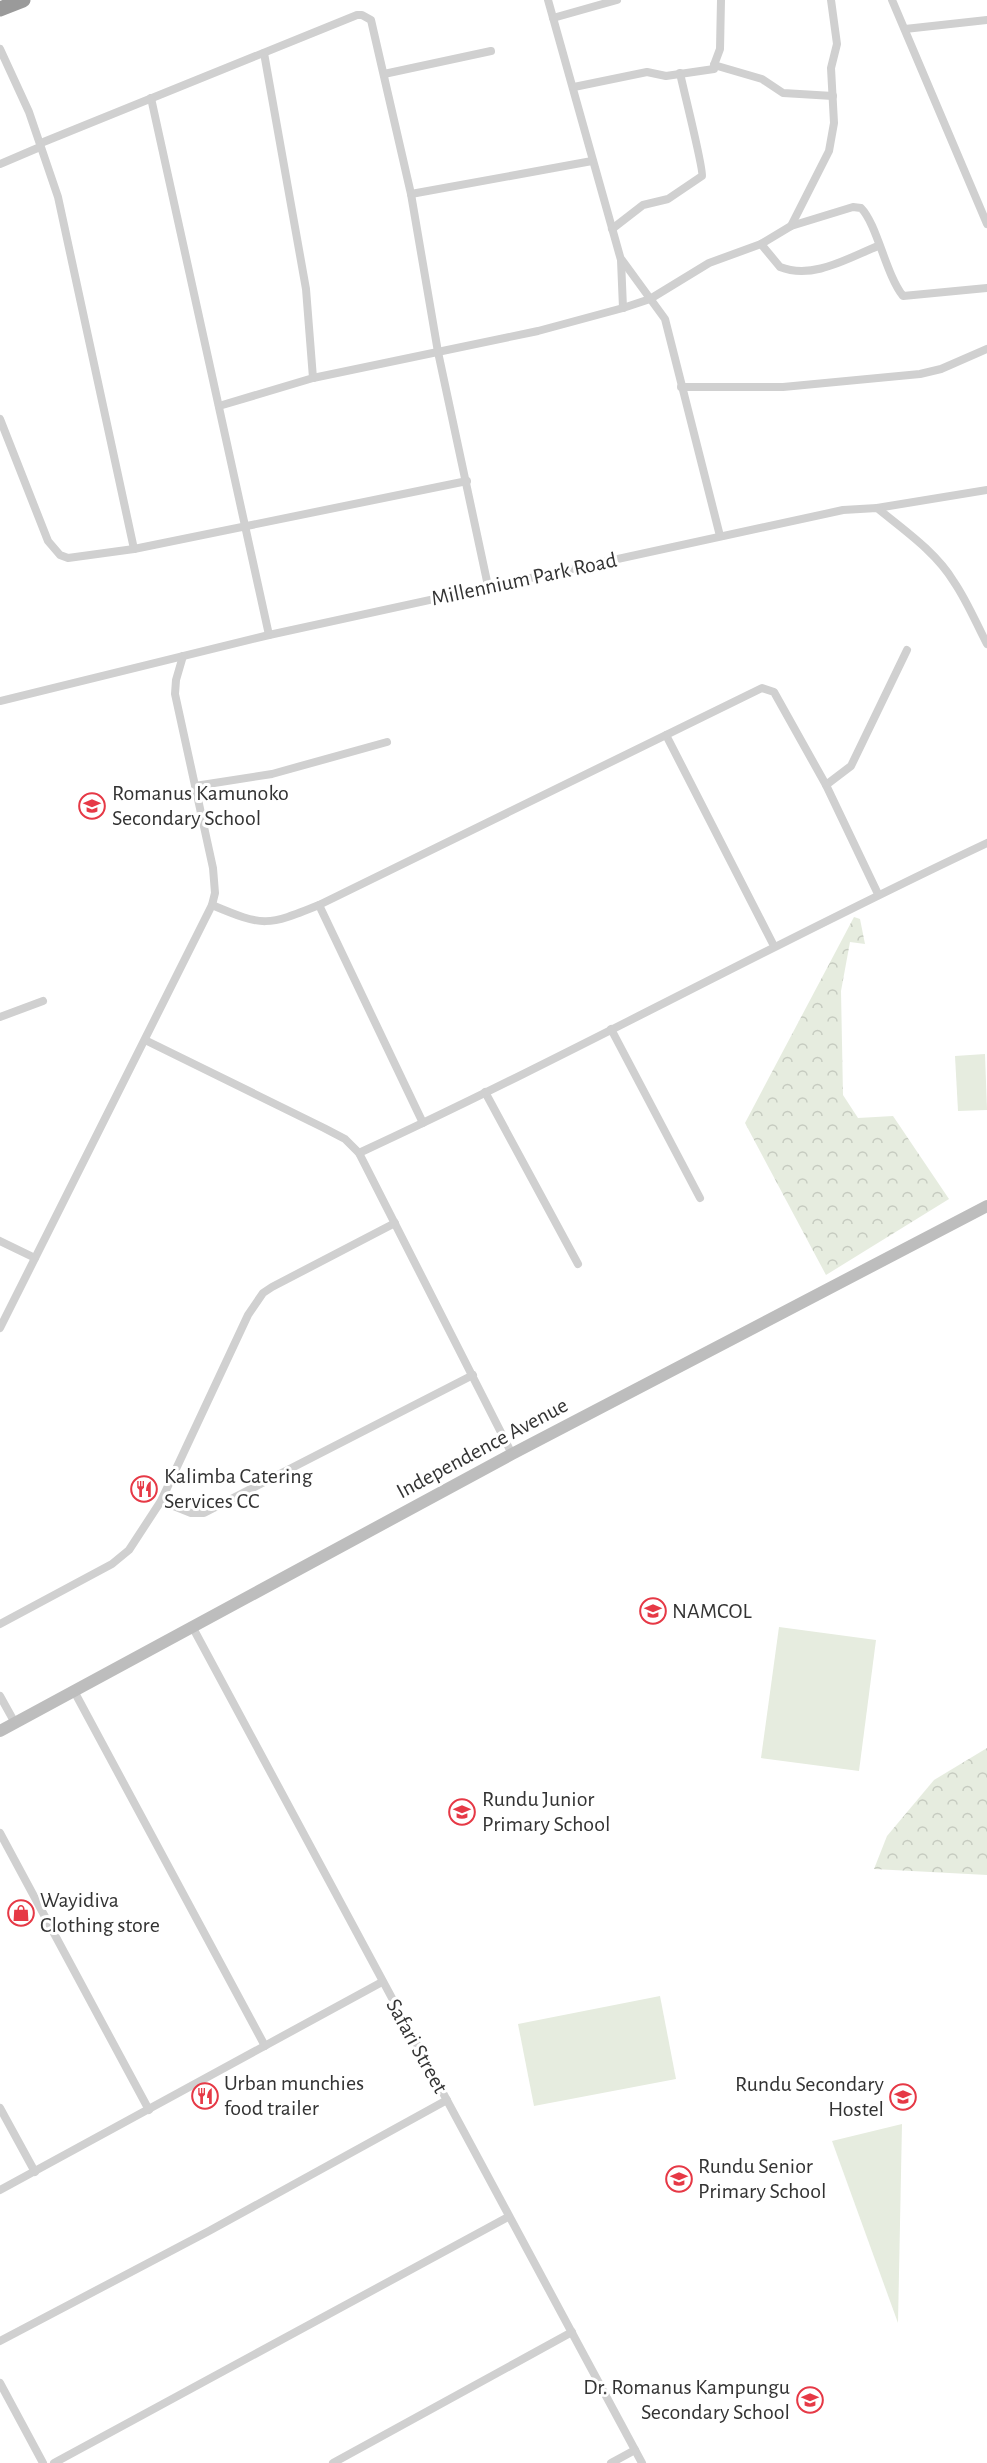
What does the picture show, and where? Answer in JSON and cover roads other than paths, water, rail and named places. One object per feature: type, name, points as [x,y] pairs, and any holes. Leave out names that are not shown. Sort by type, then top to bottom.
[{"type":"highway","points":[[0,9],[23,0]]},
{"type":"street","points":[[548,0],[621,260],[622,308]]},
{"type":"street","points":[[553,18],[617,0]]},
{"type":"street","points":[[574,87],[647,72],[666,76],[714,69],[720,49],[721,0]]},
{"type":"street","points":[[791,226],[830,151],[834,123],[831,68],[837,44],[831,0]]},
{"type":"street","points":[[892,0],[987,224]]},
{"type":"street","points":[[0,164],[151,98],[362,15],[373,24],[411,194],[438,352],[488,586]]},
{"type":"street","points":[[905,29],[987,20]]},
{"type":"street","points":[[0,49],[41,145],[58,197],[134,549]]},
{"type":"street","points":[[384,74],[490,51]]},
{"type":"street","points":[[264,53],[306,289],[313,378]]},
{"type":"street","points":[[714,65],[762,79],[783,93],[832,96]]},
{"type":"street","points":[[612,229],[643,205],[668,199],[702,176],[704,170],[697,152],[680,74]]},
{"type":"street","points":[[151,98],[268,635]]},
{"type":"street","points":[[411,194],[592,161]]},
{"type":"street","points":[[219,406],[313,378],[538,331],[622,308],[650,299],[709,263],[761,244],[791,226],[857,207],[866,213],[878,246],[900,293],[906,297],[987,288]]},
{"type":"street","points":[[761,244],[780,267],[808,271],[820,270],[878,246]]},
{"type":"street","points":[[621,260],[665,319],[720,536]]},
{"type":"street","points":[[681,387],[783,387],[920,374],[941,369],[987,349]]},
{"type":"street","points":[[0,419],[53,549],[68,558],[134,549],[467,481]]},
{"type":"street","name":"Millennium Park Road","points":[[0,701],[268,635],[720,536],[843,510],[877,508],[987,490]]},
{"type":"street","points":[[877,508],[944,567],[961,593],[987,644]]},
{"type":"street","points":[[826,785],[850,766],[907,650]]},
{"type":"street","points":[[0,1328],[212,905],[215,892],[213,868],[176,694],[176,680],[183,656]]},
{"type":"street","points":[[212,905],[250,921],[266,923],[319,905],[757,690],[772,690],[826,785],[878,894]]},
{"type":"street","points":[[666,735],[774,946]]},
{"type":"street","points":[[195,786],[272,774],[387,742]]},
{"type":"street","points":[[359,1153],[878,894],[987,843]]},
{"type":"street","points":[[319,905],[423,1123]]},
{"type":"street","points":[[0,1017],[43,1001]]},
{"type":"street","points":[[610,1029],[700,1198]]},
{"type":"street","points":[[145,1040],[345,1139],[359,1153],[512,1454]]},
{"type":"street","points":[[485,1092],[578,1264]]},
{"type":"street","name":"Independence Avenue","points":[[0,1731],[512,1454],[987,1206]]},
{"type":"street","points":[[0,1624],[120,1559],[135,1542],[161,1501],[257,1301],[272,1287],[395,1223]]},
{"type":"street","points":[[0,1241],[35,1258]]},
{"type":"street","points":[[161,1501],[191,1513],[204,1513],[473,1375]]},
{"type":"street","name":"Safari Street","points":[[193,1628],[642,2463]]},
{"type":"street","points":[[74,1690],[265,2046]]},
{"type":"street","points":[[0,1696],[15,1723]]},
{"type":"street","points":[[0,1833],[149,2110]]},
{"type":"street","points":[[0,2190],[382,1982]]},
{"type":"street","points":[[0,2341],[209,2231],[447,2100]]},
{"type":"street","points":[[0,2108],[34,2172]]},
{"type":"street","points":[[54,2463],[508,2217]]},
{"type":"street","points":[[333,2463],[573,2332]]},
{"type":"street","points":[[0,2384],[43,2463]]},
{"type":"street","points":[[611,2463],[635,2450]]},
{"type":"place","name":"Romanus Kamunoko Secondary School","points":[[92,806]]},
{"type":"place","name":"Kalimba Catering Services CC","points":[[144,1489]]},
{"type":"place","name":"NAMCOL","points":[[653,1611]]},
{"type":"place","name":"Rundu Junior Primary School","points":[[462,1812]]},
{"type":"place","name":"Wayidiva Clothing store","points":[[21,1913]]},
{"type":"place","name":"Urban munchies food trailer","points":[[205,2096]]},
{"type":"place","name":"Rundu Secondary Hostel","points":[[903,2097]]},
{"type":"place","name":"Rundu Senior Primary School","points":[[679,2179]]},
{"type":"place","name":"Dr. Romanus Kampungu Secondary School","points":[[810,2400]]}]
